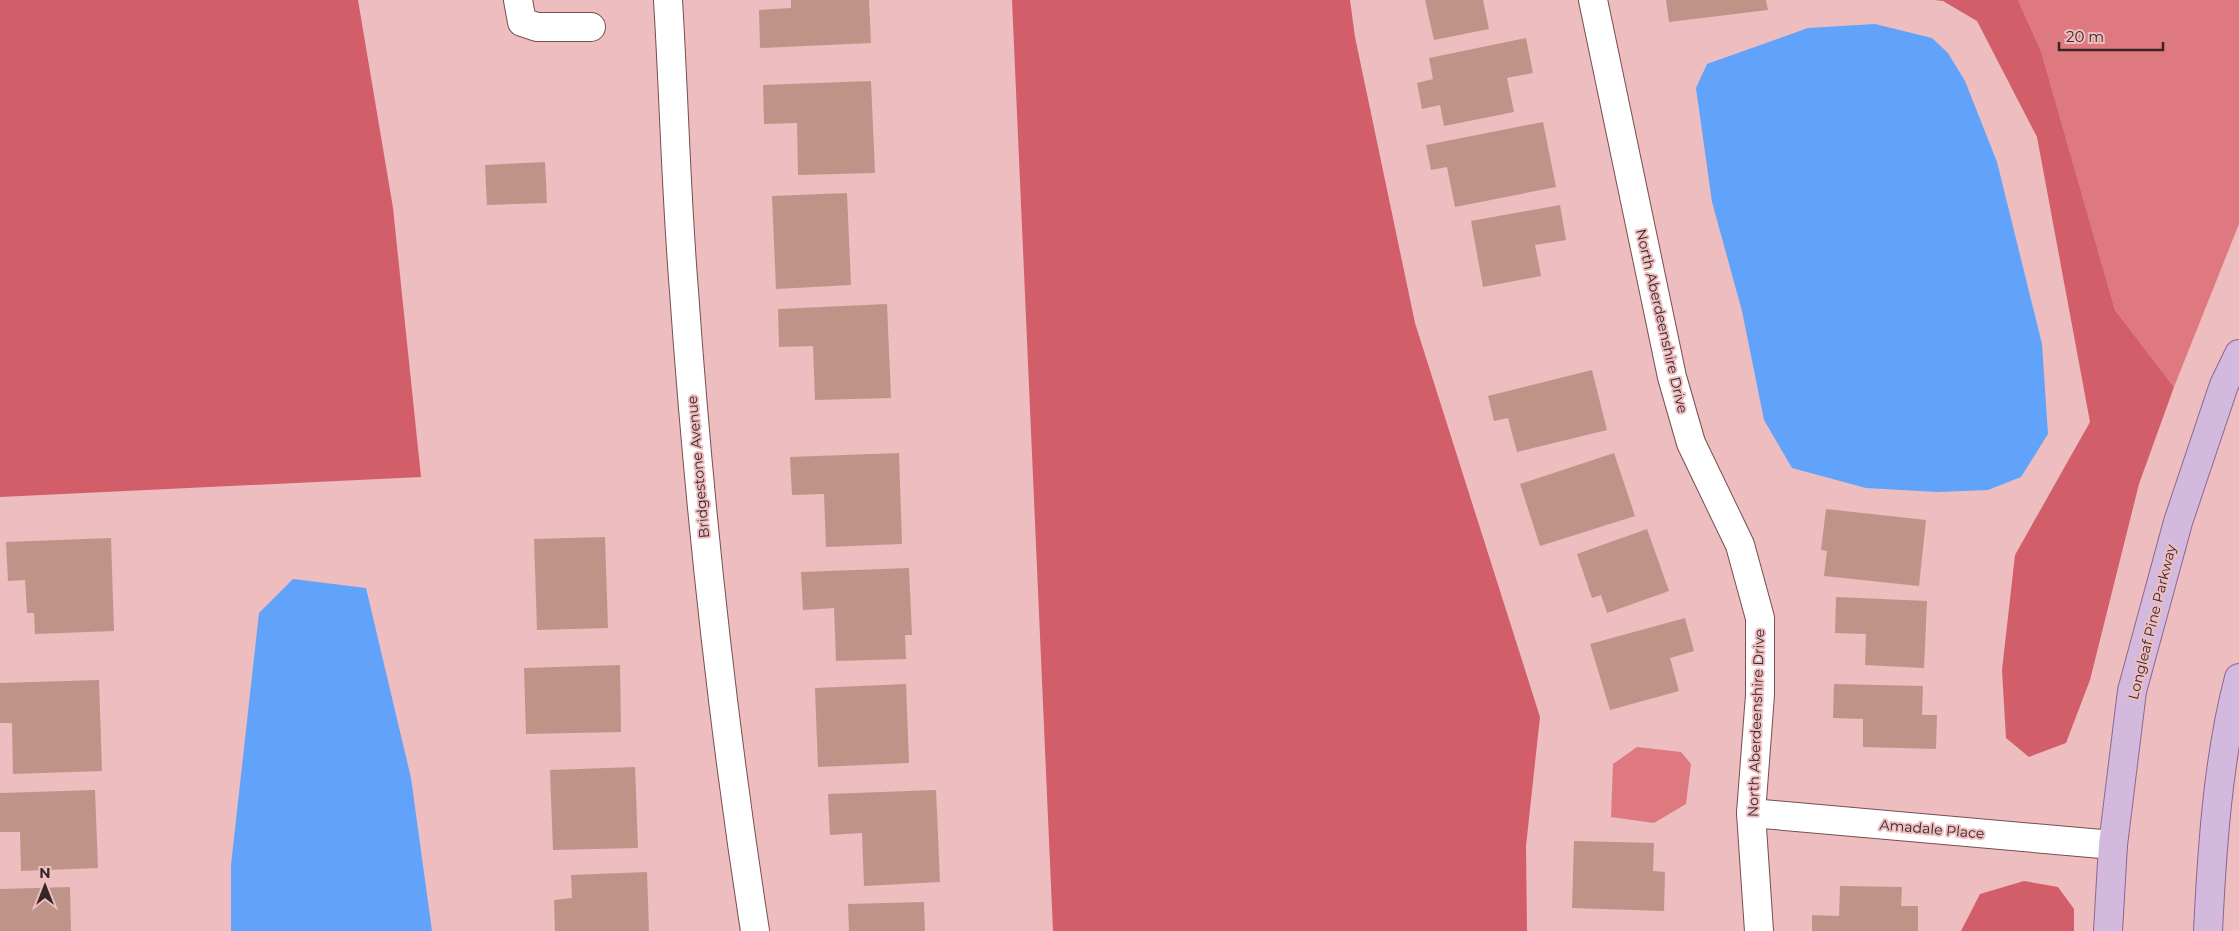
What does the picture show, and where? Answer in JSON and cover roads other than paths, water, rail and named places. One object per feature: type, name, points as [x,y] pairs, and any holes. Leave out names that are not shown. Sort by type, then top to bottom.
[{"type":"main road","name":"Longleaf Pine Parkway","points":[[2108,931],[2113,845],[2132,691],[2178,522],[2224,385],[2239,354]]},
{"type":"main road","points":[[2208,931],[2212,854],[2230,710],[2239,678]]},
{"type":"street","points":[[518,0],[522,22],[538,28],[591,28]]},
{"type":"street","name":"Bridgestone Avenue","points":[[668,0],[683,288],[696,445],[712,610],[733,789],[755,931]]},
{"type":"street","name":"North Aberdeenshire Drive","points":[[1593,0],[1672,377],[1691,443],[1740,545],[1760,618],[1760,695],[1751,813],[1759,931]]},
{"type":"street","name":"Amadale Place","points":[[1751,813],[2113,845]]},
{"type":"water","points":[[1875,24],[1932,38],[1948,53],[1965,81],[1997,162],[2042,344],[2048,434],[2021,477],[1988,490],[1937,492],[1866,488],[1792,468],[1764,420],[1742,311],[1712,202],[1696,88],[1707,64],[1808,28]]},
{"type":"water","points":[[293,579],[366,588],[411,778],[432,931],[231,931],[231,865],[259,613]]}]
